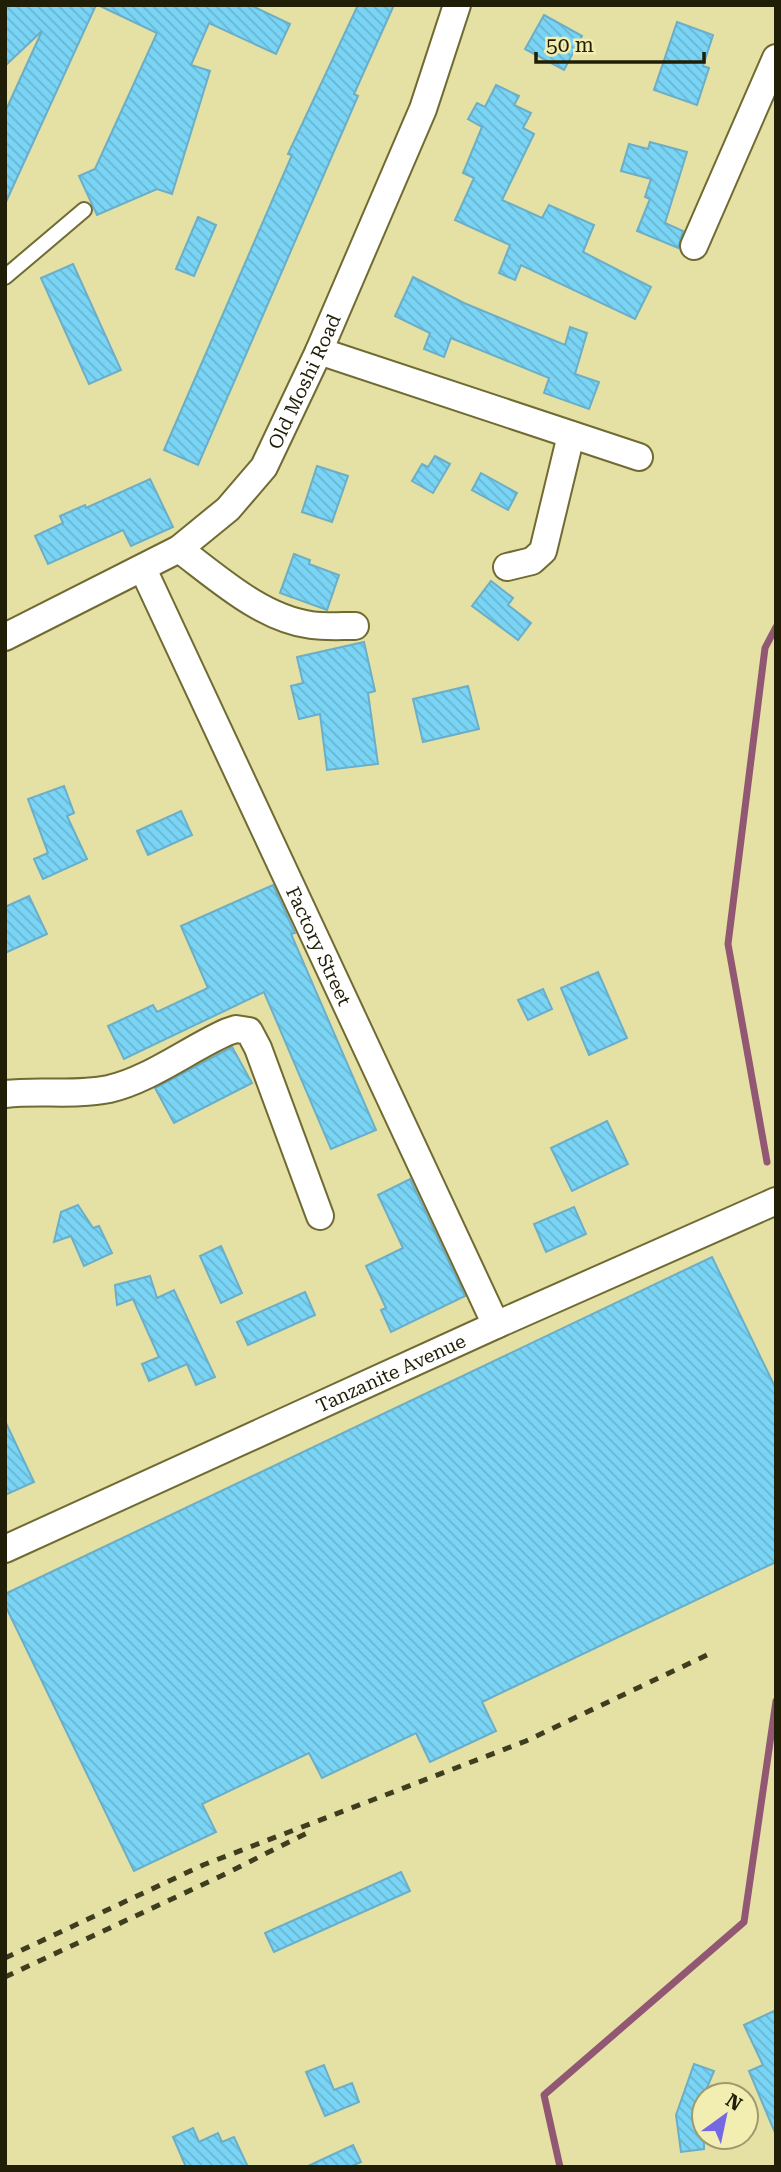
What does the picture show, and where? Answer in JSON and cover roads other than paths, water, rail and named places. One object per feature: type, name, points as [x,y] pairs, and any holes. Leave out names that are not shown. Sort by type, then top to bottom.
[{"type":"street","name":"Old Moshi Road","points":[[5,637],[178,549],[228,509],[264,467],[319,351],[424,110],[457,5]]},
{"type":"street","points":[[694,246],[776,58]]},
{"type":"street","points":[[319,351],[639,457]]},
{"type":"street","points":[[507,567],[532,561],[543,551],[571,435]]},
{"type":"street","points":[[178,549],[239,593],[274,613],[313,626],[355,626]]},
{"type":"street","name":"Factory Street","points":[[143,569],[496,1325]]},
{"type":"street","points":[[5,1094],[84,1093],[112,1088],[144,1075],[227,1032],[236,1029],[249,1031],[258,1048],[320,1216]]},
{"type":"street","name":"Tanzanite Avenue","points":[[5,1549],[496,1325],[776,1201]]},
{"type":"lane","points":[[5,277],[84,211]]},
{"type":"waterway","points":[[767,1162],[728,944],[765,648],[776,627]]},
{"type":"waterway","points":[[560,2167],[544,2095],[744,1922],[776,1701]]},
{"type":"railway","points":[[5,1958],[203,1865],[526,1741],[707,1655]]},
{"type":"railway","points":[[5,1977],[309,1832]]}]
